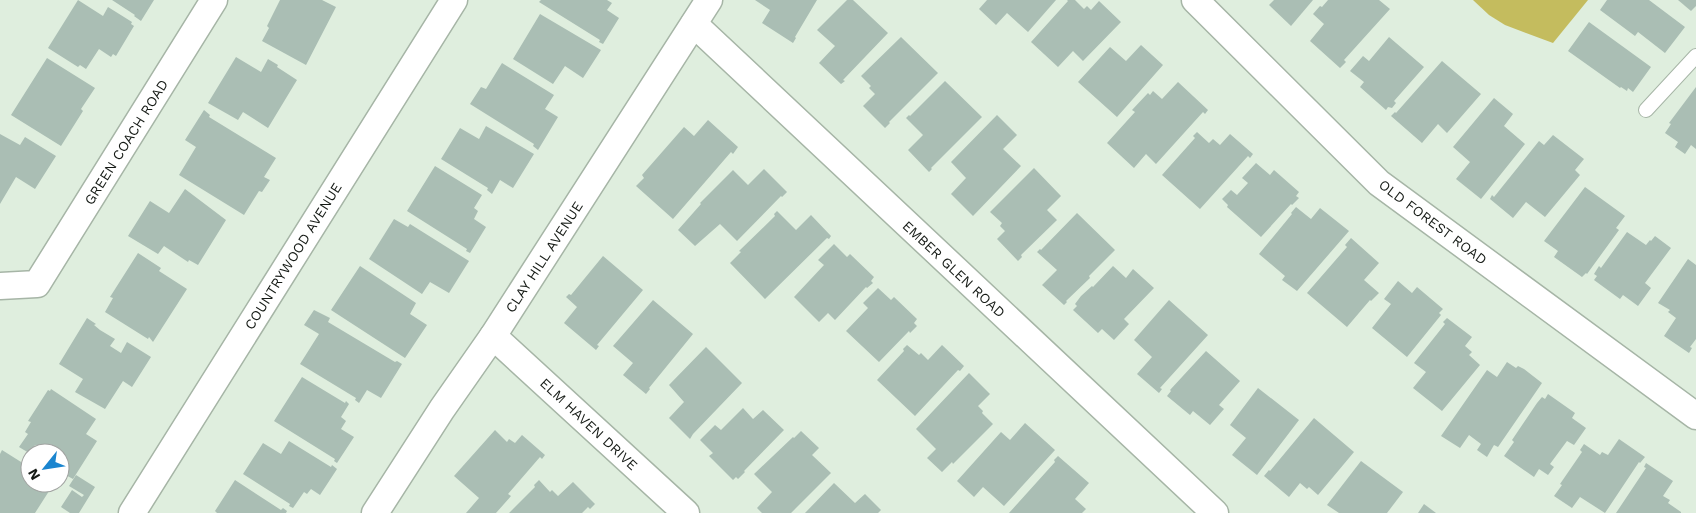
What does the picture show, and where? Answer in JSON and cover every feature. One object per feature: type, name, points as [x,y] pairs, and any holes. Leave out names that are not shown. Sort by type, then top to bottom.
[{"type":"street","name":"GREEN COACH ROAD","points":[[0,286],[37,284],[214,0]]},
{"type":"street","name":"COUNTRYWOOD AVENUE","points":[[132,513],[454,0]]},
{"type":"street","name":"CLAY HILL AVENUE","points":[[375,513],[442,409],[493,336],[709,0]]},
{"type":"street","name":"OLD FOREST ROAD","points":[[1194,0],[1380,183],[1696,416]]},
{"type":"street","name":"EMBER GLEN ROAD","points":[[694,24],[1215,513]]},
{"type":"street","name":"ELM HAVEN DRIVE","points":[[493,336],[686,513]]},
{"type":"lane","points":[[1646,110],[1696,56]]},
{"type":"shaded area","points":[[1473,0],[1588,0],[1553,43],[1505,25],[1489,15]]},
{"type":"building","points":[[78,0],[103,16],[108,7],[132,22],[131,24],[134,26],[116,56],[113,54],[111,57],[99,49],[86,69],[80,65],[78,67],[48,48]]},
{"type":"building","points":[[112,0],[154,0],[141,21]]},
{"type":"building","points":[[280,0],[322,0],[336,7],[306,65],[262,41]]},
{"type":"building","points":[[541,0],[607,0],[612,3],[607,10],[619,18],[603,44],[599,42],[600,40],[539,2]]},
{"type":"building","points":[[755,0],[817,0],[793,43],[762,23],[770,10]]},
{"type":"building","points":[[847,0],[853,0],[888,33],[841,84],[819,63],[835,46],[817,30]]},
{"type":"building","points":[[987,0],[1056,0],[1028,32],[1007,13],[996,25],[979,9]]},
{"type":"building","points":[[1067,0],[1075,0],[1084,9],[1087,6],[1091,10],[1099,1],[1121,22],[1083,61],[1073,51],[1058,67],[1031,42]]},
{"type":"building","points":[[1274,0],[1313,0],[1291,26],[1269,5]]},
{"type":"building","points":[[1328,0],[1379,0],[1390,9],[1344,60],[1346,62],[1340,68],[1310,41],[1324,24],[1313,14]]},
{"type":"building","points":[[1607,0],[1649,0],[1685,27],[1665,53],[1638,32],[1635,36],[1600,10]]},
{"type":"building","points":[[1678,0],[1696,0],[1696,6],[1691,11]]},
{"type":"building","points":[[540,14],[601,50],[583,78],[565,66],[553,84],[513,59]]},
{"type":"building","points":[[1589,22],[1651,67],[1633,92],[1628,88],[1627,91],[1620,88],[1568,51]]},
{"type":"building","points":[[901,37],[938,73],[885,128],[863,106],[875,94],[869,88],[871,86],[861,76]]},
{"type":"building","points":[[1389,37],[1424,67],[1394,101],[1396,103],[1392,108],[1388,107],[1386,110],[1360,87],[1364,82],[1350,71],[1363,56],[1369,61]]},
{"type":"building","points":[[1141,45],[1163,65],[1117,117],[1078,82],[1110,47],[1126,61]]},
{"type":"building","points":[[236,57],[261,72],[268,59],[297,80],[268,128],[243,112],[238,120],[208,103]]},
{"type":"building","points":[[47,58],[95,88],[61,146],[11,115]]},
{"type":"building","points":[[1442,61],[1481,94],[1447,133],[1438,124],[1422,143],[1391,116],[1396,113]]},
{"type":"building","points":[[502,63],[554,95],[545,109],[558,117],[538,150],[533,146],[534,144],[470,104],[481,87],[486,89]]},
{"type":"building","points":[[945,81],[982,117],[929,172],[908,150],[923,135],[906,118]]},
{"type":"building","points":[[1178,82],[1208,110],[1205,114],[1203,112],[1156,164],[1146,154],[1134,168],[1107,143],[1135,112],[1132,110],[1148,93],[1150,95],[1153,91],[1162,99]]},
{"type":"building","points":[[1696,87],[1696,149],[1691,145],[1685,154],[1675,147],[1678,142],[1665,133],[1671,124],[1669,123]]},
{"type":"building","points":[[1494,98],[1513,114],[1504,126],[1525,144],[1481,199],[1456,179],[1470,162],[1453,147]]},
{"type":"building","points":[[204,110],[210,115],[209,117],[276,158],[264,177],[270,180],[262,192],[259,191],[244,215],[179,175],[196,147],[185,140]]},
{"type":"building","points":[[997,115],[1017,135],[1003,149],[1021,166],[973,216],[951,194],[966,178],[951,162]]},
{"type":"building","points":[[708,120],[738,147],[733,154],[731,152],[673,219],[636,186],[644,178],[642,175],[684,127],[694,136]]},
{"type":"building","points":[[486,126],[534,154],[513,188],[500,180],[492,194],[487,190],[488,188],[441,159],[460,128],[479,139]]},
{"type":"building","points":[[1197,132],[1209,143],[1213,139],[1220,145],[1230,134],[1253,154],[1250,158],[1248,156],[1200,209],[1162,175],[1195,138],[1193,136]]},
{"type":"building","points":[[0,134],[20,145],[25,137],[56,156],[35,189],[16,177],[0,204]]},
{"type":"building","points":[[1553,135],[1584,159],[1575,170],[1580,175],[1545,217],[1526,202],[1513,218],[1490,199],[1492,195],[1494,197],[1539,141],[1544,145]]},
{"type":"building","points":[[1256,163],[1270,175],[1274,170],[1299,192],[1296,196],[1299,198],[1291,204],[1261,237],[1227,207],[1228,205],[1222,199],[1231,190],[1237,195],[1248,183],[1242,178]]},
{"type":"building","points":[[435,166],[482,195],[474,208],[478,211],[474,219],[486,227],[470,253],[466,251],[467,249],[407,211]]},
{"type":"building","points":[[1034,168],[1061,196],[1047,210],[1057,220],[1021,255],[1022,257],[1018,261],[997,239],[1005,231],[1000,226],[1002,223],[990,212]]},
{"type":"building","points":[[764,169],[787,192],[737,241],[720,224],[695,246],[678,230],[700,203],[733,170],[748,185]]},
{"type":"building","points":[[1585,187],[1625,216],[1616,228],[1619,230],[1587,274],[1582,277],[1554,257],[1558,251],[1544,241]]},
{"type":"building","points":[[185,189],[226,220],[198,265],[189,260],[188,262],[164,246],[158,254],[128,236],[150,201],[169,213]]},
{"type":"building","points":[[1296,207],[1311,219],[1320,208],[1349,231],[1297,291],[1282,280],[1285,276],[1259,254]]},
{"type":"building","points":[[777,211],[796,230],[811,215],[831,236],[765,299],[730,263],[741,252],[739,251],[775,216],[774,214]]},
{"type":"building","points":[[1077,213],[1115,250],[1064,305],[1042,285],[1057,270],[1037,252]]},
{"type":"building","points":[[394,219],[408,227],[410,224],[469,261],[449,293],[430,282],[422,294],[369,259]]},
{"type":"building","points":[[1627,232],[1646,245],[1655,236],[1671,248],[1645,283],[1651,288],[1638,306],[1623,295],[1620,299],[1594,280],[1597,276],[1594,274],[1599,266],[1601,268]]},
{"type":"building","points":[[1351,238],[1379,263],[1364,280],[1379,293],[1370,300],[1347,327],[1307,293],[1347,247],[1345,245]]},
{"type":"building","points":[[834,244],[847,257],[850,254],[874,277],[871,281],[873,283],[866,287],[835,320],[828,313],[819,322],[794,297],[824,265],[818,260]]},
{"type":"building","points":[[138,253],[161,268],[159,271],[187,289],[153,342],[149,337],[148,339],[105,312],[113,298],[110,297]]},
{"type":"building","points":[[603,256],[643,290],[597,345],[599,346],[596,350],[564,323],[577,307],[566,297],[569,294],[571,295]]},
{"type":"building","points":[[1688,259],[1696,265],[1696,339],[1690,347],[1692,348],[1689,353],[1664,336],[1676,318],[1668,312],[1670,310],[1658,303]]},
{"type":"building","points":[[360,266],[416,303],[410,314],[427,325],[405,358],[331,310]]},
{"type":"building","points":[[1113,266],[1126,278],[1133,269],[1154,288],[1124,319],[1129,324],[1114,340],[1102,329],[1098,333],[1073,310],[1081,296],[1093,287]]},
{"type":"building","points":[[1398,281],[1412,293],[1417,287],[1443,309],[1439,313],[1441,315],[1407,357],[1372,328],[1391,304],[1384,299]]},
{"type":"building","points":[[878,288],[891,300],[894,297],[917,319],[914,323],[917,326],[910,333],[909,331],[879,362],[846,331],[868,308],[863,303]]},
{"type":"building","points":[[653,300],[693,334],[646,394],[623,375],[633,363],[613,346]]},
{"type":"building","points":[[1169,300],[1208,335],[1160,388],[1162,389],[1159,393],[1137,374],[1152,357],[1134,340]]},
{"type":"building","points":[[314,310],[330,318],[328,322],[395,362],[397,361],[402,364],[381,398],[367,390],[359,403],[355,400],[356,398],[300,364],[319,334],[304,325]]},
{"type":"building","points":[[87,318],[96,324],[94,325],[100,330],[115,339],[110,346],[121,353],[127,342],[151,357],[132,387],[123,381],[105,409],[75,392],[83,379],[59,364]]},
{"type":"building","points":[[1447,318],[1472,337],[1465,346],[1472,352],[1469,355],[1480,365],[1442,411],[1413,388],[1426,372],[1414,363],[1445,324],[1443,322]]},
{"type":"building","points":[[907,345],[919,355],[921,353],[928,360],[942,345],[964,366],[915,416],[877,380],[904,351],[903,349]]},
{"type":"building","points":[[706,347],[742,383],[690,439],[669,418],[684,402],[669,385]]},
{"type":"building","points":[[1206,351],[1240,381],[1219,405],[1224,409],[1210,425],[1193,411],[1190,415],[1167,396],[1170,390]]},
{"type":"building","points":[[1507,362],[1516,368],[1518,366],[1524,369],[1542,383],[1498,447],[1494,445],[1487,457],[1477,450],[1481,444],[1469,435],[1460,448],[1441,436],[1487,370],[1497,377]]},
{"type":"building","points":[[969,373],[990,394],[978,406],[993,424],[953,464],[952,462],[942,472],[927,458],[936,449],[916,429]]},
{"type":"building","points":[[302,377],[349,404],[341,417],[346,421],[341,429],[354,437],[337,463],[334,461],[335,459],[274,421]]},
{"type":"building","points":[[1258,388],[1299,420],[1257,475],[1232,455],[1246,438],[1230,425]]},
{"type":"building","points":[[51,389],[96,419],[86,434],[97,441],[73,479],[70,477],[70,443],[22,443],[28,434],[25,432],[31,422],[28,421],[48,390],[50,391]]},
{"type":"building","points":[[1548,394],[1575,413],[1572,418],[1586,428],[1574,445],[1567,441],[1550,464],[1554,467],[1548,475],[1539,469],[1534,477],[1504,456],[1514,442],[1512,440],[1537,403],[1542,397],[1545,399]]},
{"type":"building","points":[[743,408],[753,419],[763,410],[784,430],[738,479],[736,477],[733,480],[709,456],[713,453],[700,440],[715,425],[721,430]]},
{"type":"building","points":[[1314,418],[1354,452],[1318,495],[1309,487],[1307,489],[1300,483],[1289,497],[1264,476]]},
{"type":"building","points":[[1025,423],[1055,450],[1004,506],[983,487],[974,497],[957,481],[1001,432],[1010,440]]},
{"type":"building","points":[[495,430],[507,442],[509,439],[515,443],[522,435],[545,455],[542,459],[540,457],[508,494],[511,496],[496,513],[466,513],[479,498],[454,476]]},
{"type":"building","points":[[801,431],[819,448],[812,455],[831,473],[791,513],[762,513],[757,508],[772,492],[754,474]]},
{"type":"building","points":[[1619,439],[1645,457],[1639,462],[1605,513],[1580,497],[1572,508],[1554,496],[1582,452],[1580,450],[1584,444],[1600,455],[1602,452],[1608,455]]},
{"type":"building","points":[[289,441],[337,469],[320,495],[311,489],[307,494],[304,492],[293,508],[289,506],[290,504],[243,474],[263,443],[281,454]]},
{"type":"building","points":[[2,450],[20,461],[20,493],[48,493],[35,513],[0,513],[0,454]]},
{"type":"building","points":[[1058,456],[1089,483],[1075,499],[1086,509],[1082,513],[1009,513],[1055,462],[1054,460]]},
{"type":"building","points":[[1361,461],[1403,492],[1387,513],[1339,513],[1327,505]]},
{"type":"building","points":[[1646,463],[1673,481],[1663,496],[1670,500],[1668,503],[1681,513],[1616,513],[1646,468],[1644,467]]},
{"type":"building","points":[[76,475],[95,487],[79,513],[70,513],[61,507],[72,490],[82,497],[84,495],[70,487]]},
{"type":"building","points":[[235,480],[281,510],[283,508],[287,511],[286,513],[217,513],[215,511]]},
{"type":"building","points":[[539,480],[550,492],[552,490],[558,496],[573,482],[595,504],[590,509],[588,507],[582,513],[509,513],[535,487],[534,485]]},
{"type":"building","points":[[834,483],[855,503],[865,494],[881,510],[878,513],[805,513]]},
{"type":"building","points":[[1424,504],[1436,513],[1418,513]]}]
